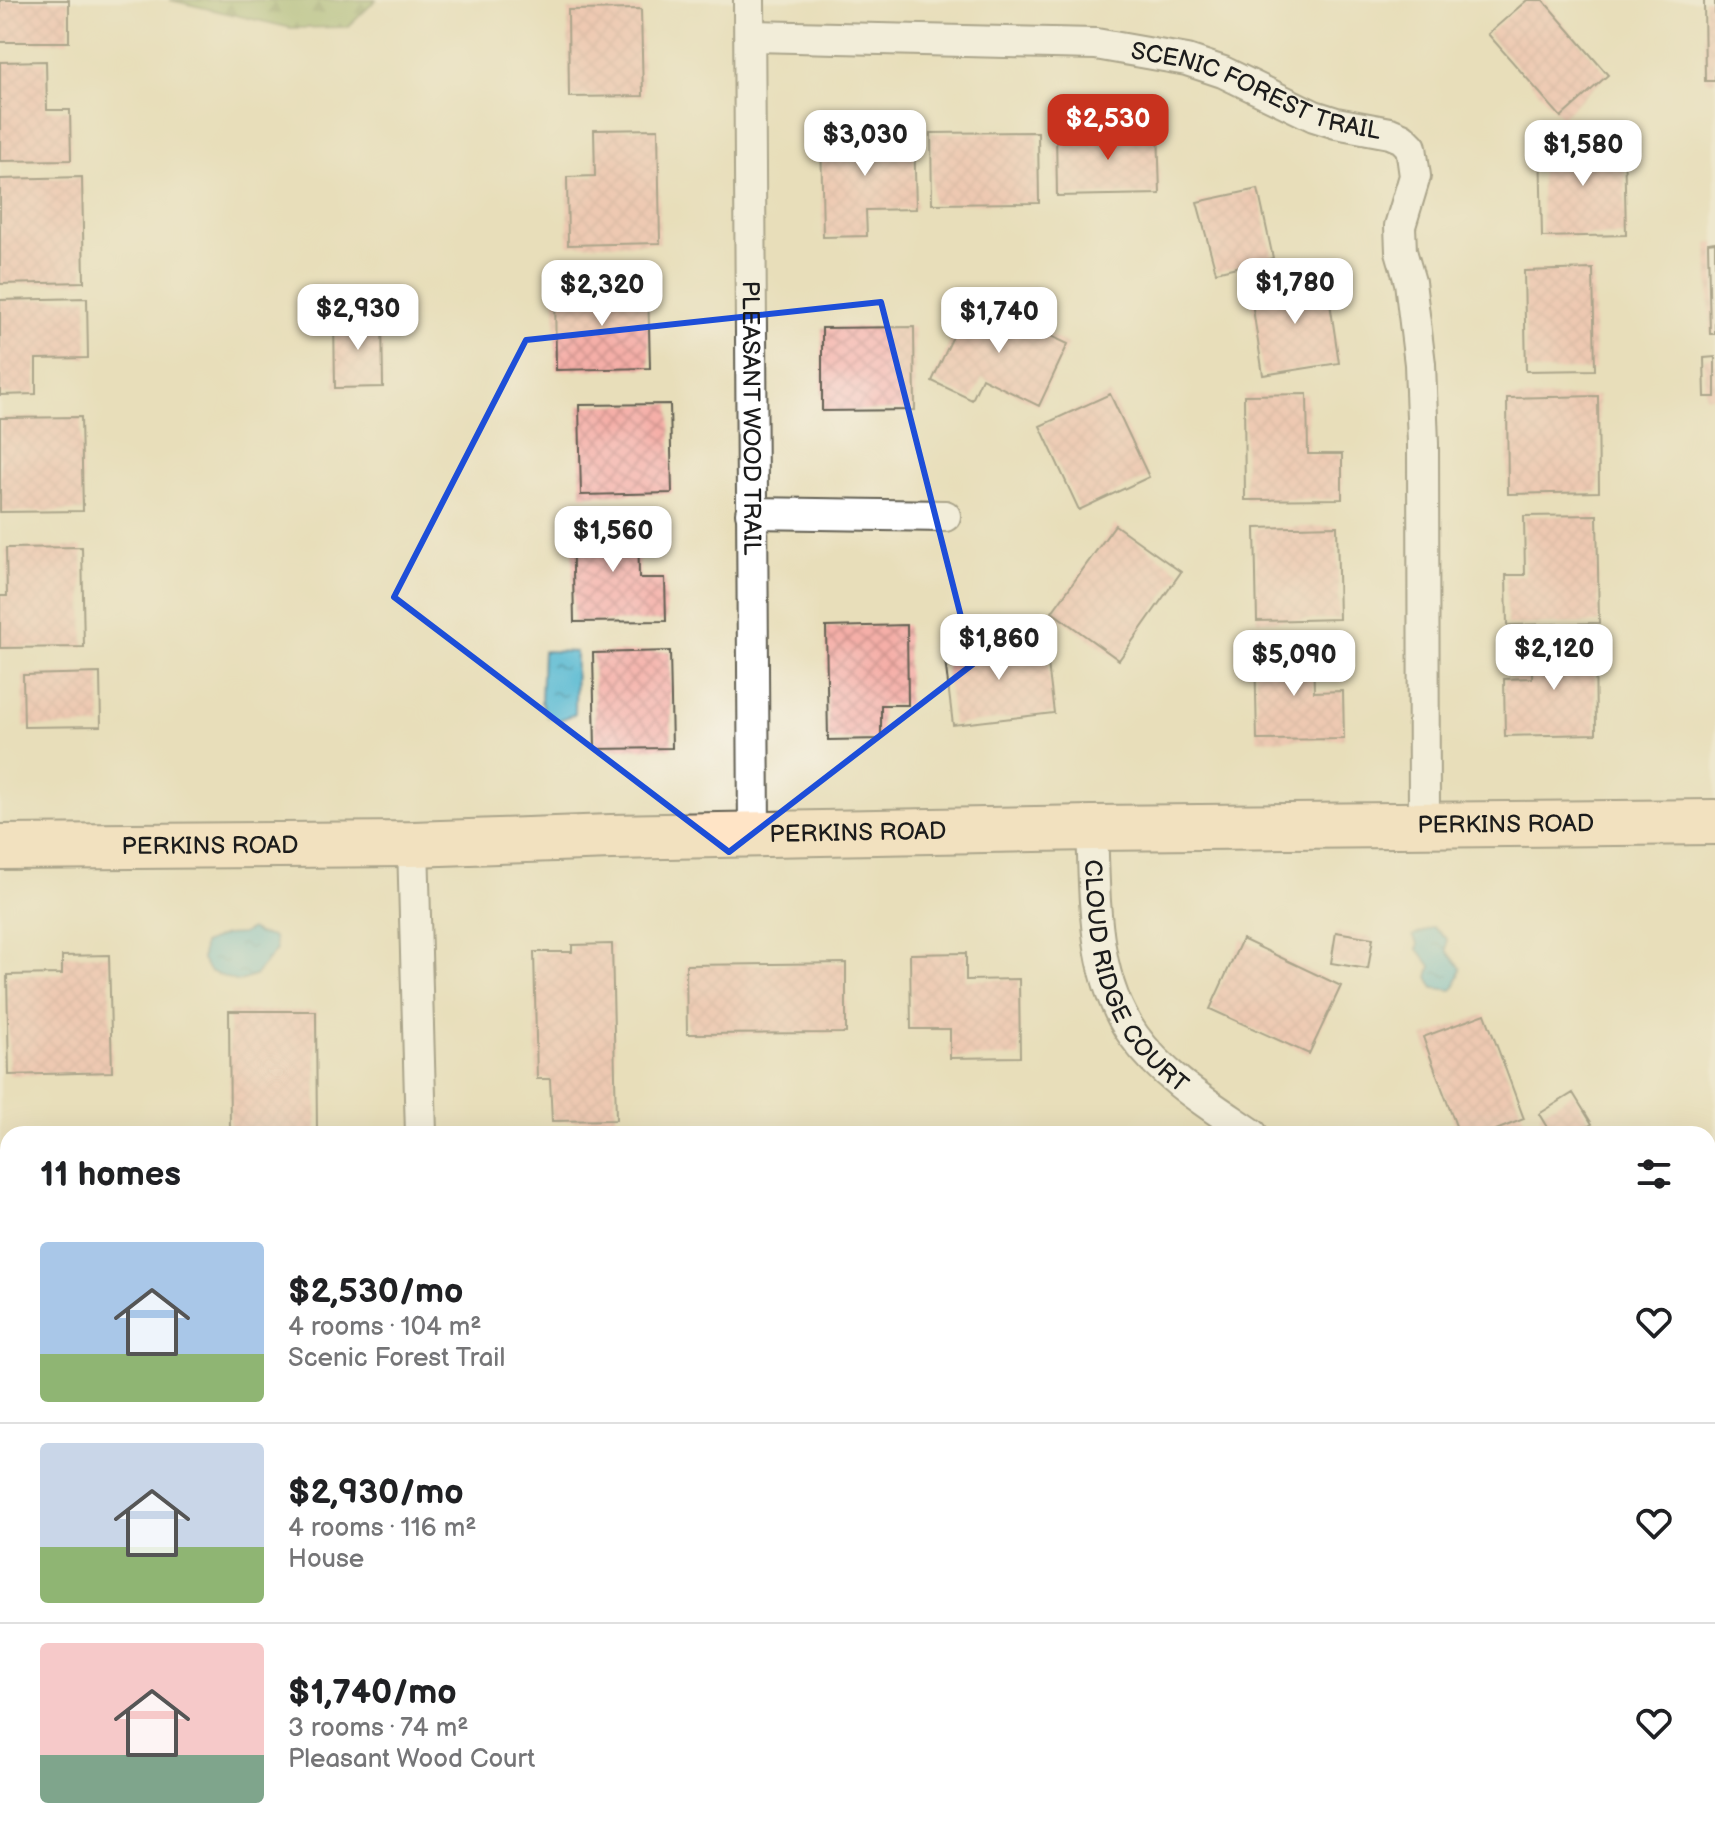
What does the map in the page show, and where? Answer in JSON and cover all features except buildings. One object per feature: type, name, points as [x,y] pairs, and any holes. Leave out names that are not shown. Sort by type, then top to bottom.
[{"type":"main road","name":"PERKINS ROAD","points":[[0,847],[413,844],[1092,828],[1715,822]]},
{"type":"street","name":"PLEASANT WOOD TRAIL","points":[[749,0],[754,834]]},
{"type":"street","name":"SCENIC FOREST TRAIL","points":[[750,36],[1096,44],[1151,51],[1223,72],[1314,116],[1390,133],[1402,138],[1411,147],[1415,176],[1400,226],[1401,251],[1410,282],[1419,350],[1423,428],[1424,825]]},
{"type":"street","points":[[751,513],[945,516]]},
{"type":"street","name":"CLOUD RIDGE COURT","points":[[1092,828],[1098,934],[1109,983],[1125,1021],[1143,1048],[1160,1065],[1240,1126]]},
{"type":"street","points":[[413,844],[421,1126]]},
{"type":"highlighted area","points":[[881,302],[973,664],[729,852],[394,597],[526,340]]},
{"type":"green space","points":[[170,0],[376,0],[348,27],[291,28]]},
{"type":"water","points":[[543,651],[576,652],[575,714],[559,720],[547,717],[541,702]]},
{"type":"water","points":[[1433,927],[1447,939],[1447,951],[1461,968],[1452,990],[1434,988],[1428,977],[1431,966],[1417,948],[1419,945],[1413,936]]},
{"type":"water","points":[[251,929],[258,934],[274,937],[276,950],[255,976],[237,982],[209,971],[202,960],[203,944]]}]
